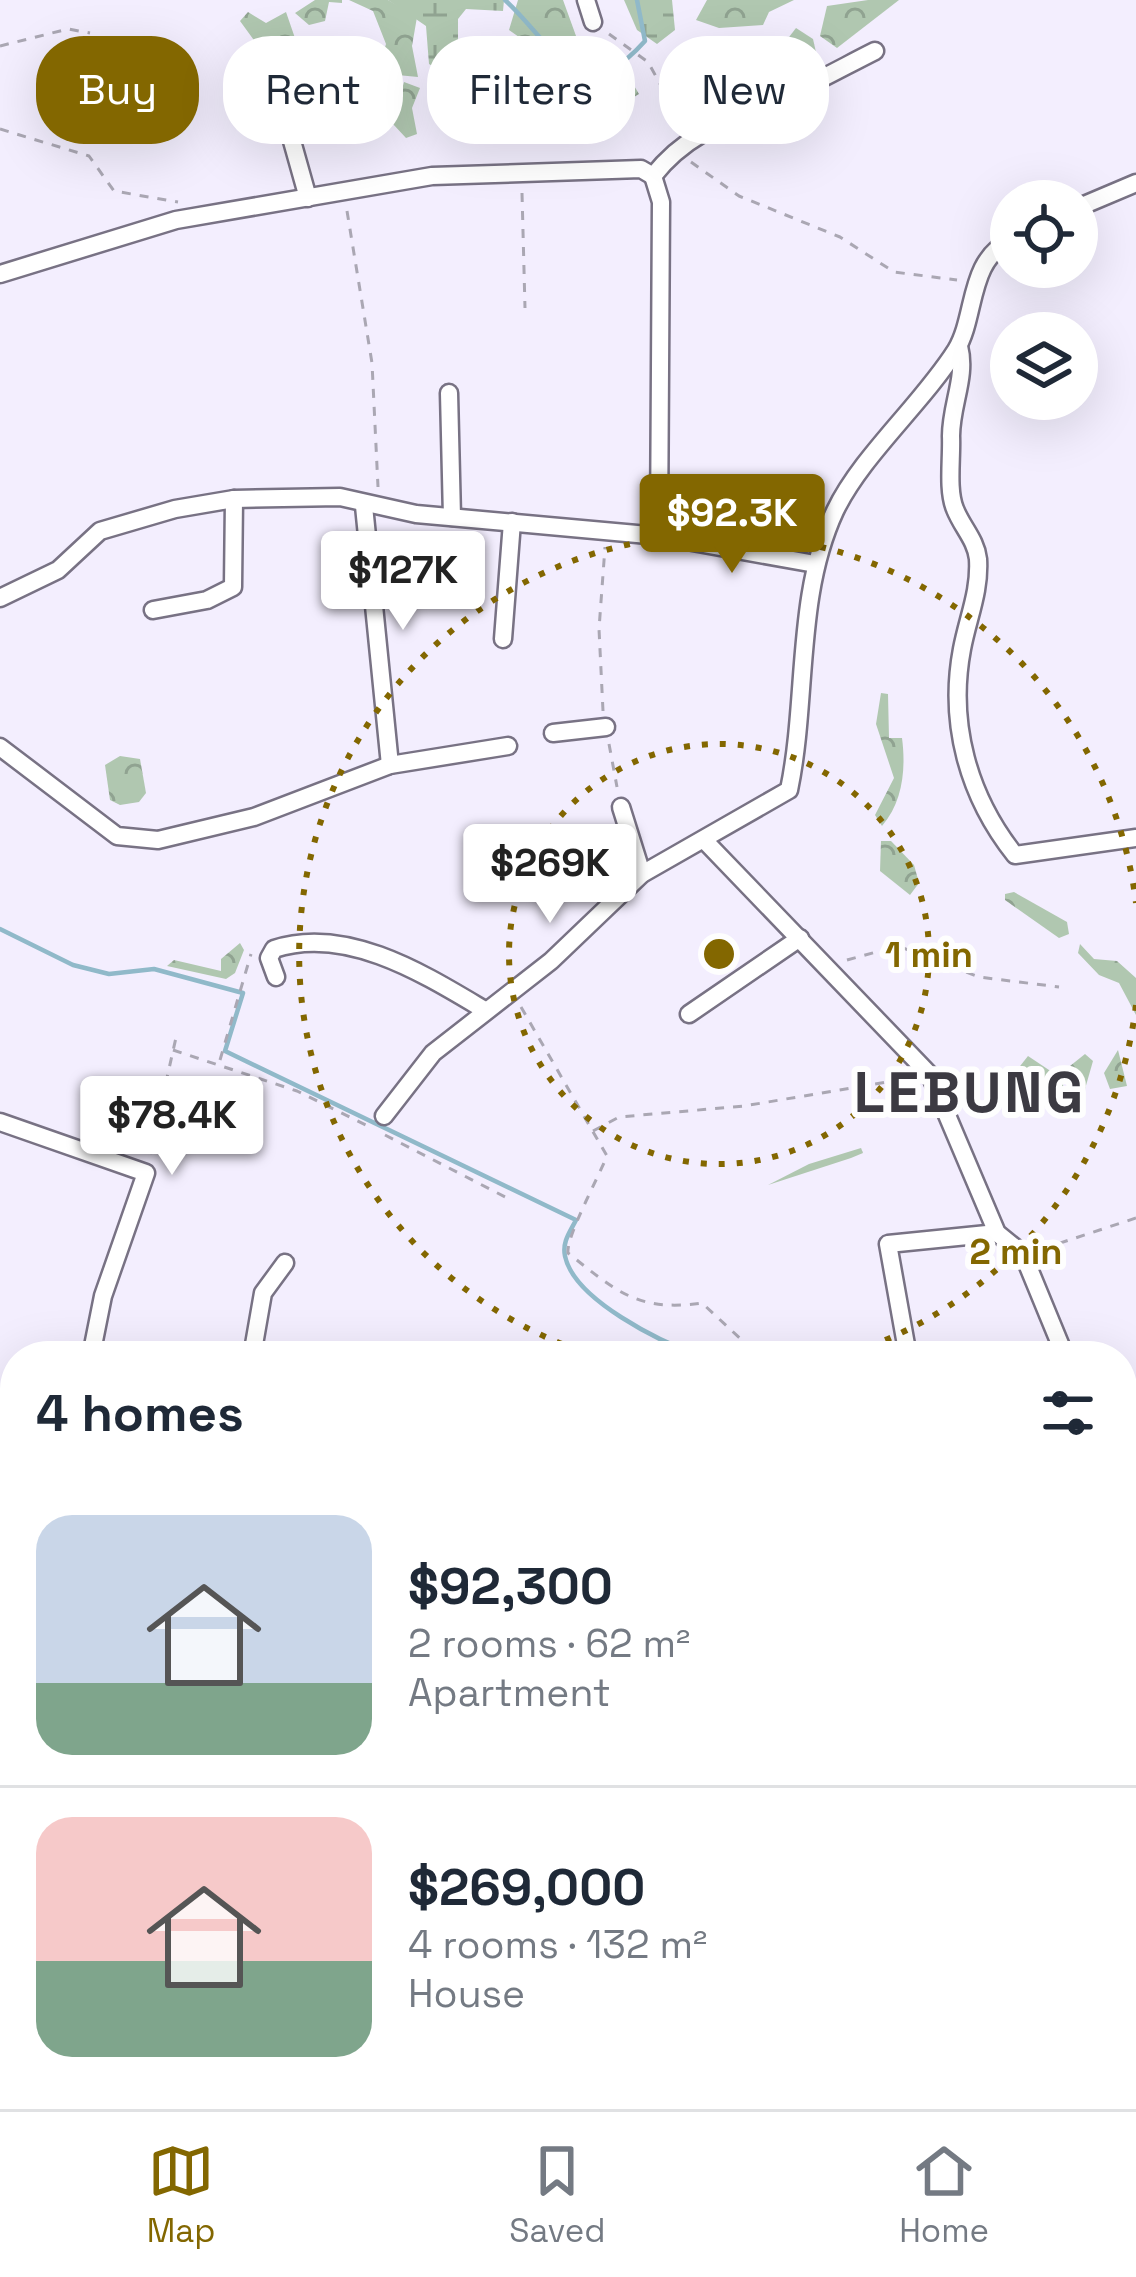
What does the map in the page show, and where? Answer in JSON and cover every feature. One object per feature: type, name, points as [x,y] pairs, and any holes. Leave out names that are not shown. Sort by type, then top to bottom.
[{"type":"street","points":[[586,0],[593,22]]},
{"type":"street","points":[[652,176],[720,119],[796,91],[875,51]]},
{"type":"street","points":[[293,144],[308,198]]},
{"type":"street","points":[[0,274],[194,218],[432,176],[641,169],[652,176],[661,202],[658,536]]},
{"type":"street","points":[[1098,199],[1136,183]]},
{"type":"street","points":[[380,1123],[433,1053],[483,1009],[551,961],[642,874],[789,790],[815,565],[836,508],[959,346],[971,290],[990,261]]},
{"type":"street","points":[[959,346],[964,365],[951,424],[953,506],[978,554],[977,598],[962,648],[958,742],[995,830],[1015,855],[1136,838]]},
{"type":"street","points":[[449,393],[452,517]]},
{"type":"street","points":[[0,598],[58,570],[100,531],[175,509],[234,499],[340,497],[371,507],[452,517],[658,536],[815,565]]},
{"type":"street","points":[[153,610],[207,600],[233,586],[234,499]]},
{"type":"street","points":[[371,507],[390,765]]},
{"type":"street","points":[[503,639],[512,522]]},
{"type":"street","points":[[553,733],[606,727]]},
{"type":"street","points":[[0,747],[117,836],[158,841],[254,817],[390,765],[508,746]]},
{"type":"street","points":[[621,807],[642,874]]},
{"type":"street","points":[[704,840],[931,1075],[997,1233],[1023,1254],[1059,1341]]},
{"type":"street","points":[[689,1013],[800,938]]},
{"type":"street","points":[[276,977],[269,958],[274,949],[289,944],[356,949],[412,967],[483,1009]]},
{"type":"street","points":[[0,1122],[146,1173],[103,1296],[94,1341]]},
{"type":"street","points":[[905,1341],[888,1244],[997,1233]]},
{"type":"street","points":[[255,1341],[263,1293],[285,1263]]},
{"type":"path","points":[[593,22],[648,62],[686,145],[688,160],[740,196],[840,237],[894,272],[964,280],[971,290]]},
{"type":"path","points":[[0,46],[68,29],[90,33]]},
{"type":"path","points":[[0,129],[89,156],[114,191],[189,204],[194,218]]},
{"type":"path","points":[[520,173],[525,308]]},
{"type":"path","points":[[342,192],[372,363],[371,507]]},
{"type":"path","points":[[606,530],[598,629],[606,727],[621,807]]},
{"type":"path","points":[[828,967],[898,946],[979,977],[1059,987]]},
{"type":"path","points":[[219,1061],[252,950],[274,949]]},
{"type":"path","points":[[510,990],[607,1156],[584,1215],[567,1241],[568,1253],[637,1303],[664,1308],[703,1304],[744,1341]]},
{"type":"path","points":[[146,1173],[177,1033]]},
{"type":"path","points":[[173,1051],[219,1061],[380,1123],[511,1200]]},
{"type":"path","points":[[593,1131],[619,1118],[744,1106],[931,1075]]},
{"type":"path","points":[[1023,1254],[1136,1218]]},
{"type":"green space","points":[[315,0],[342,3],[329,2],[325,21],[309,25],[295,13]]},
{"type":"green space","points":[[349,0],[388,0],[417,17],[412,46],[418,77],[403,76],[403,36],[383,36],[373,11]]},
{"type":"green space","points":[[388,0],[504,0],[503,11],[466,9],[458,19],[458,36],[427,39],[426,26]]},
{"type":"green space","points":[[518,0],[563,0],[576,36],[518,36],[509,30]]},
{"type":"green space","points":[[624,0],[672,0],[675,30],[659,36],[657,44],[637,30]]},
{"type":"green space","points":[[707,0],[794,0],[769,12],[763,25],[719,28],[696,20]]},
{"type":"green space","points":[[899,0],[837,48],[829,36],[820,36],[827,6]]},
{"type":"green space","points":[[248,12],[266,23],[286,12],[294,36],[251,36],[240,21]]},
{"type":"green space","points":[[404,82],[420,88],[412,108],[417,134],[406,138],[403,135]]},
{"type":"green space","points":[[881,693],[888,694],[889,738],[902,738],[904,761],[899,796],[882,826],[875,815],[894,778],[876,724]]},
{"type":"green space","points":[[120,756],[140,759],[146,793],[139,802],[120,805],[110,800],[105,765]]},
{"type":"green space","points":[[881,841],[891,841],[914,865],[919,883],[910,895],[880,871]]},
{"type":"green space","points":[[1014,892],[1067,922],[1069,934],[1059,938],[1005,900],[1005,894]]},
{"type":"green space","points":[[240,943],[244,950],[235,973],[226,979],[167,966],[174,960],[221,971],[221,959]]},
{"type":"green space","points":[[1080,944],[1094,959],[1117,961],[1136,978],[1136,1015],[1119,983],[1099,975],[1078,953]]},
{"type":"green space","points":[[1118,1050],[1127,1086],[1110,1089],[1104,1073]]},
{"type":"green space","points":[[1085,1054],[1093,1061],[1083,1096],[1076,1096],[1065,1070]]},
{"type":"green space","points":[[1028,1056],[1061,1078],[1068,1103],[1032,1108],[1013,1075]]},
{"type":"green space","points":[[861,1148],[863,1153],[851,1158],[768,1185],[809,1164]]},
{"type":"waterway","points":[[505,0],[554,53],[585,73],[602,72],[622,62],[645,41],[637,0]]},
{"type":"waterway","points":[[0,929],[73,965],[109,974],[154,969],[243,993],[225,1051],[576,1220],[564,1251],[572,1272],[601,1303],[664,1341]]},
{"type":"district","name":"LEBUNG","points":[[970,1092]]}]
